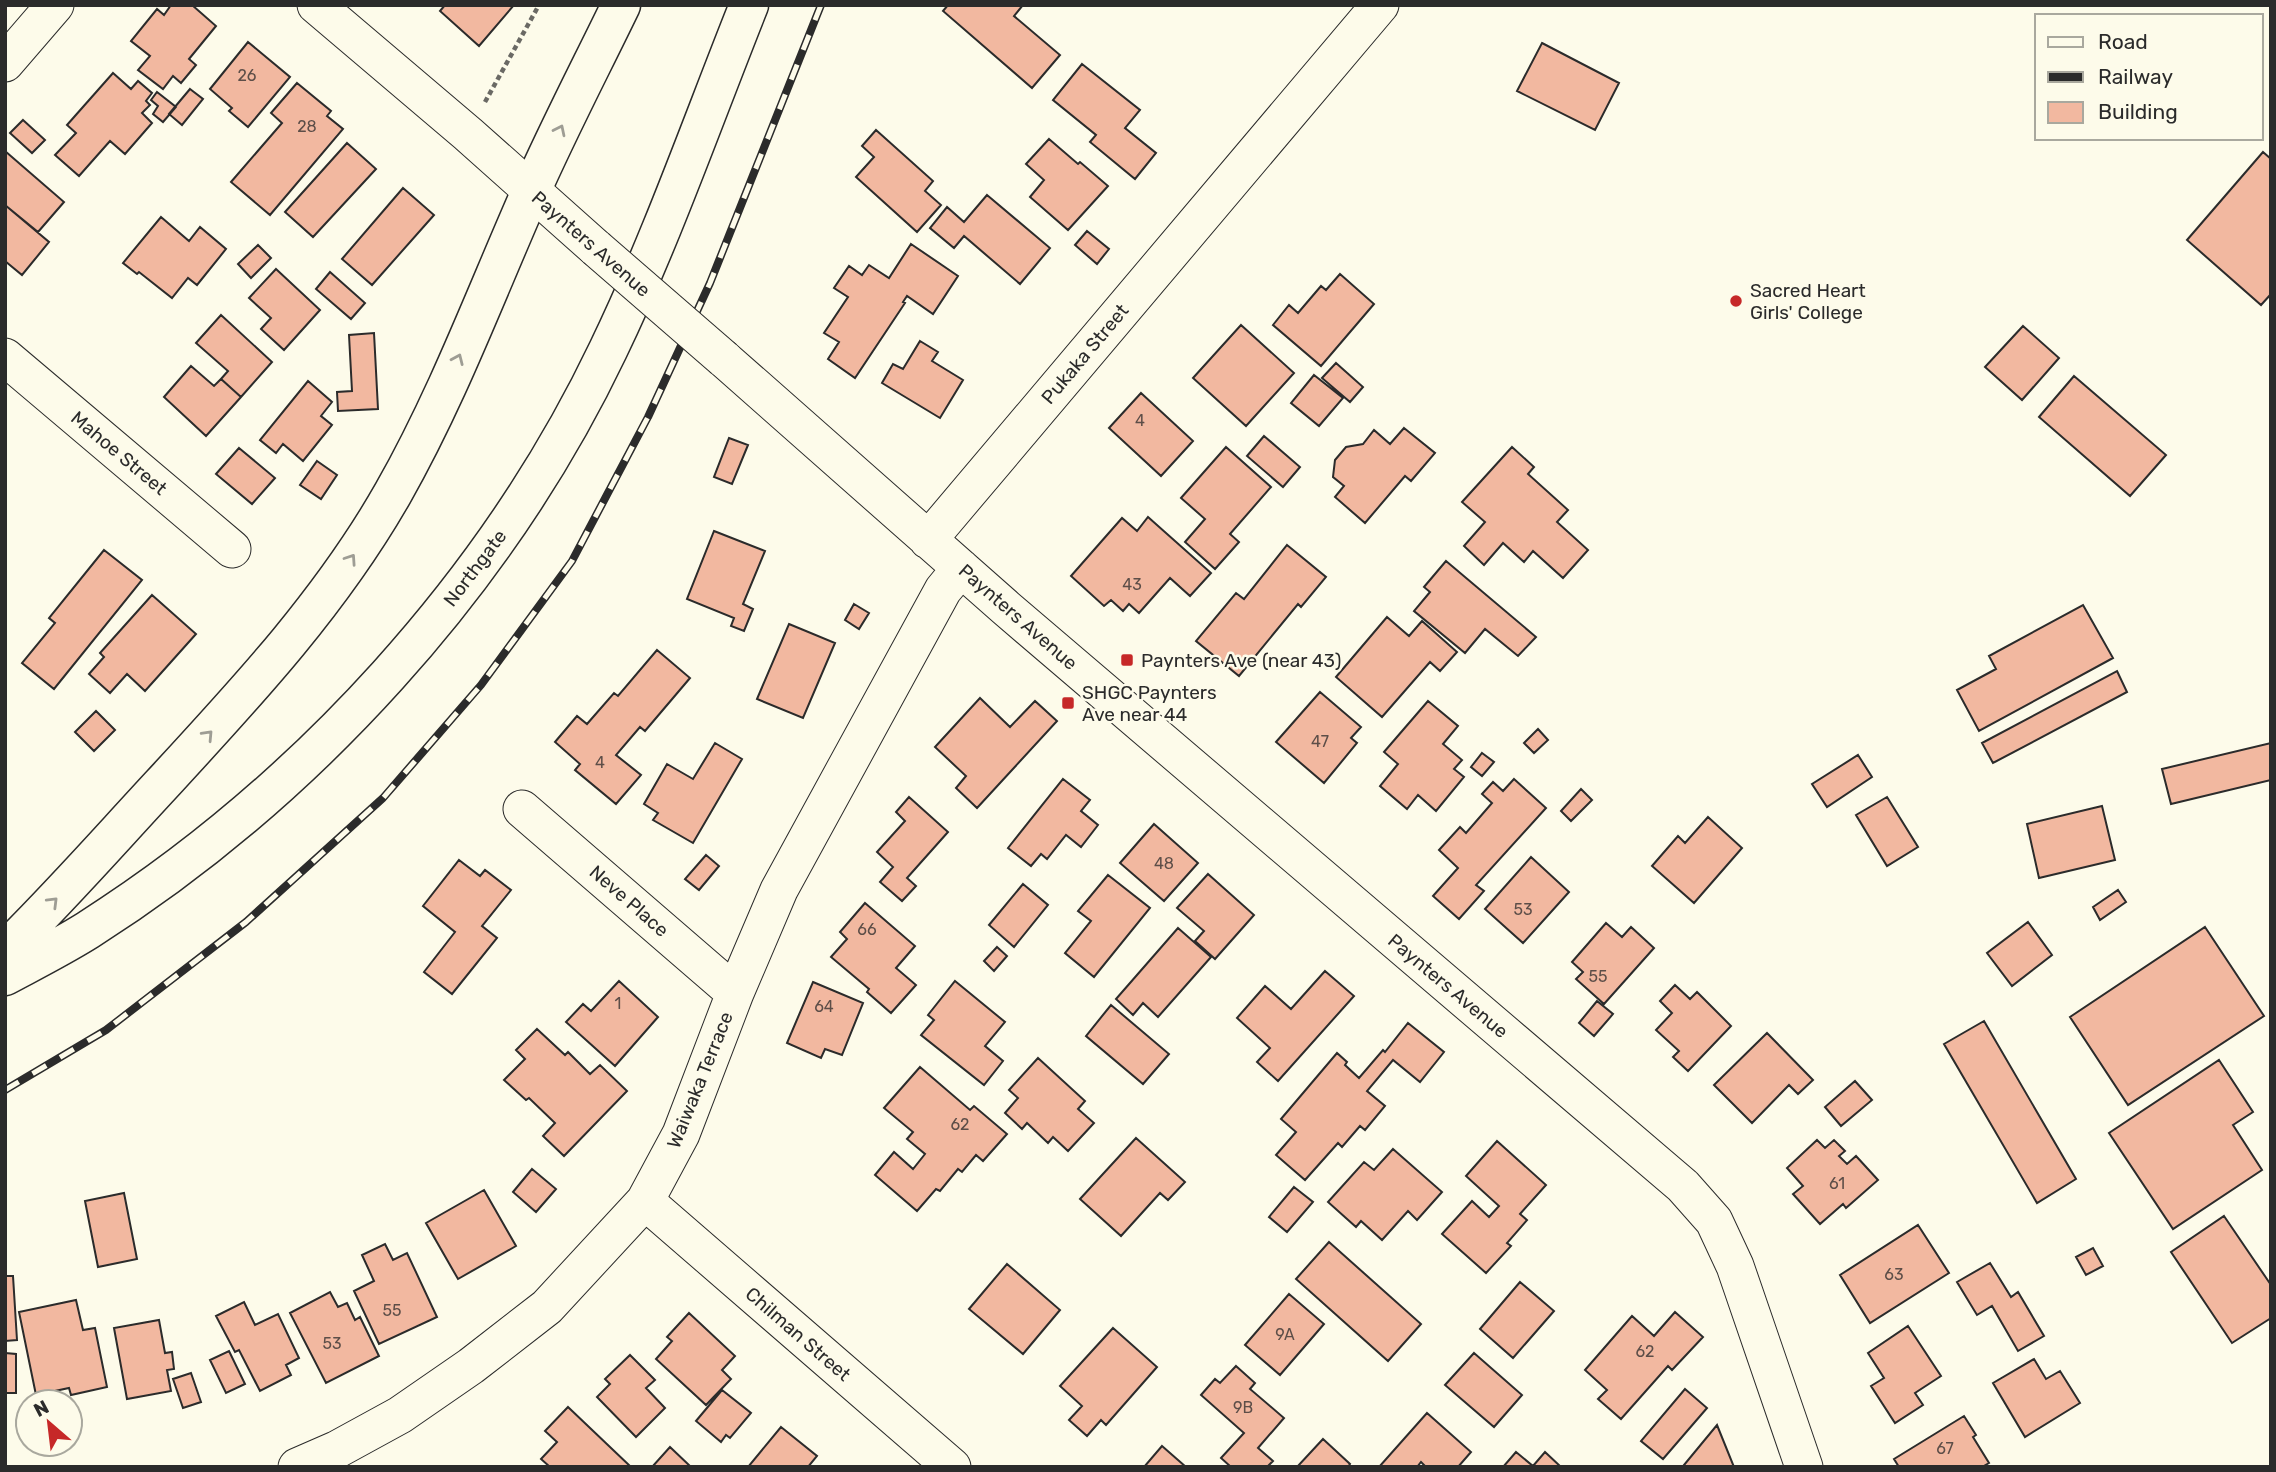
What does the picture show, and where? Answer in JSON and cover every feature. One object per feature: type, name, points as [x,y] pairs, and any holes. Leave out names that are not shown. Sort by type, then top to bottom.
[{"type":"highway","points":[[5,951],[73,883],[229,712],[312,614],[353,557],[392,494],[427,429],[531,191],[621,5]]},
{"type":"highway","name":"Northgate","points":[[5,976],[87,930],[176,869],[251,809],[324,744],[391,673],[455,596],[511,518],[561,437],[608,351],[749,5]]},
{"type":"street","points":[[5,63],[55,5]]},
{"type":"street","name":"Paynters Avenue","points":[[316,5],[468,134],[1016,617],[1683,1186],[1714,1222],[1735,1266],[1804,1467]]},
{"type":"street","name":"Pukaka Street","points":[[928,540],[1380,5]]},
{"type":"street","name":"Mahoe Street","points":[[5,357],[232,549]]},
{"type":"street","name":"Waiwaka Terrace","points":[[297,1467],[336,1450],[400,1415],[471,1366],[547,1307],[645,1201],[681,1134],[779,890],[943,590],[961,568]]},
{"type":"street","name":"Neve Place","points":[[522,809],[736,993]]},
{"type":"street","name":"Chilman Street","points":[[645,1201],[951,1467]]},
{"type":"path","points":[[468,134],[539,5]]},
{"type":"building","points":[[171,5],[192,5],[216,26],[189,59],[196,65],[181,83],[173,76],[163,89],[138,70],[150,56],[131,41],[157,9],[164,15]]},
{"type":"building","points":[[445,5],[514,5],[479,46],[440,11]]},
{"type":"building","points":[[948,5],[1023,5],[1014,16],[1060,55],[1032,88],[943,11]]},
{"type":"building","points":[[248,42],[290,77],[248,127],[229,111],[232,108],[210,89]]},
{"type":"building","points":[[1542,43],[1619,83],[1595,130],[1517,91]]},
{"type":"building","points":[[1082,64],[1140,110],[1125,128],[1156,153],[1135,179],[1090,142],[1096,135],[1053,100]]},
{"type":"building","points":[[113,73],[131,89],[138,81],[152,93],[146,101],[150,105],[142,113],[152,123],[125,154],[110,141],[79,176],[55,155],[76,133],[67,125]]},
{"type":"building","points":[[297,83],[331,111],[327,116],[343,129],[270,215],[231,182],[282,123],[271,113]]},
{"type":"building","points":[[190,89],[203,99],[182,125],[169,114]]},
{"type":"building","points":[[157,92],[176,107],[163,122],[153,114],[158,106],[151,100]]},
{"type":"building","points":[[23,120],[45,140],[32,153],[10,133]]},
{"type":"building","points":[[876,130],[933,181],[925,191],[941,205],[917,232],[856,177],[874,157],[862,146]]},
{"type":"building","points":[[1049,139],[1108,186],[1068,230],[1030,197],[1044,180],[1026,164]]},
{"type":"building","points":[[347,143],[376,169],[313,237],[285,212]]},
{"type":"building","points":[[5,151],[64,202],[38,232],[5,205]]},
{"type":"building","points":[[2263,152],[2271,159],[2271,294],[2261,305],[2187,240]]},
{"type":"building","points":[[403,188],[434,215],[372,285],[342,259]]},
{"type":"building","points":[[987,195],[1050,248],[1020,284],[964,236],[954,248],[930,228],[947,207],[964,222]]},
{"type":"building","points":[[5,205],[49,242],[22,275],[5,261]]},
{"type":"building","points":[[161,217],[189,241],[200,227],[226,249],[197,285],[188,278],[172,298],[123,263]]},
{"type":"building","points":[[1087,231],[1109,249],[1097,264],[1075,245]]},
{"type":"building","points":[[911,244],[958,276],[933,314],[907,296],[855,378],[828,359],[839,342],[824,333],[848,297],[834,288],[849,266],[862,275],[869,265],[889,278]]},
{"type":"building","points":[[258,245],[271,258],[251,278],[238,264]]},
{"type":"building","points":[[276,269],[320,310],[284,350],[261,329],[271,318],[249,298]]},
{"type":"building","points":[[330,272],[365,303],[351,319],[316,289]]},
{"type":"building","points":[[1340,274],[1374,304],[1321,366],[1273,325],[1289,305],[1298,313],[1321,286],[1326,290]]},
{"type":"building","points":[[221,315],[272,362],[241,397],[221,379],[228,371],[196,343]]},
{"type":"building","points":[[1241,325],[1294,373],[1246,426],[1193,378]]},
{"type":"building","points":[[2023,326],[2059,358],[2022,400],[1985,367]]},
{"type":"building","points":[[374,333],[378,409],[338,411],[337,392],[352,391],[349,335]]},
{"type":"building","points":[[920,341],[938,352],[932,361],[963,380],[940,418],[882,383],[893,364],[903,369]]},
{"type":"building","points":[[1336,363],[1363,387],[1350,402],[1322,378]]},
{"type":"building","points":[[191,366],[214,386],[221,379],[241,397],[206,436],[164,397]]},
{"type":"building","points":[[1314,375],[1343,398],[1319,426],[1291,403]]},
{"type":"building","points":[[2074,376],[2166,455],[2130,496],[2039,417]]},
{"type":"building","points":[[308,381],[332,402],[321,416],[332,425],[303,461],[283,444],[276,453],[260,440]]},
{"type":"building","points":[[1141,393],[1193,441],[1161,476],[1109,428]]},
{"type":"building","points":[[1404,428],[1435,453],[1411,481],[1405,476],[1365,523],[1335,497],[1344,486],[1333,477],[1335,460],[1346,447],[1363,444],[1374,430],[1390,444]]},
{"type":"building","points":[[1264,436],[1300,467],[1283,487],[1247,456]]},
{"type":"building","points":[[729,438],[748,445],[732,484],[714,477]]},
{"type":"building","points":[[1226,447],[1271,487],[1230,534],[1239,542],[1215,569],[1185,542],[1205,519],[1181,498]]},
{"type":"building","points":[[1512,447],[1534,467],[1528,474],[1568,510],[1557,522],[1588,550],[1563,578],[1533,551],[1524,562],[1503,543],[1484,565],[1464,546],[1485,522],[1462,502]]},
{"type":"building","points":[[239,448],[275,478],[252,504],[216,474]]},
{"type":"building","points":[[317,461],[337,475],[321,499],[300,485]]},
{"type":"building","points":[[1148,517],[1211,573],[1190,596],[1170,578],[1139,613],[1129,604],[1123,611],[1111,600],[1104,606],[1071,576],[1122,518],[1137,531]]},
{"type":"building","points":[[714,531],[765,551],[743,604],[753,609],[744,631],[731,626],[734,618],[687,599]]},
{"type":"building","points":[[1287,545],[1326,577],[1301,607],[1298,604],[1239,676],[1196,641],[1236,593],[1244,599]]},
{"type":"building","points":[[104,550],[142,580],[54,689],[22,663],[55,623],[49,618]]},
{"type":"building","points":[[1446,561],[1536,637],[1518,656],[1485,629],[1465,653],[1414,611],[1430,592],[1424,587]]},
{"type":"building","points":[[152,595],[196,634],[145,691],[127,674],[110,693],[89,674],[104,657],[100,653]]},
{"type":"building","points":[[854,604],[869,613],[859,629],[845,620]]},
{"type":"building","points":[[2083,605],[2113,658],[1979,731],[1957,690],[1996,669],[1989,656]]},
{"type":"building","points":[[1387,617],[1409,636],[1422,621],[1457,652],[1440,671],[1430,662],[1382,717],[1336,677]]},
{"type":"building","points":[[789,624],[835,643],[803,718],[757,699]]},
{"type":"building","points":[[657,650],[690,678],[645,731],[640,727],[616,755],[641,775],[616,804],[575,770],[580,764],[555,742],[577,716],[587,724],[614,693],[618,696]]},
{"type":"building","points":[[2117,671],[2127,692],[1993,763],[1982,743]]},
{"type":"building","points":[[1320,692],[1361,727],[1351,738],[1357,743],[1324,783],[1276,742]]},
{"type":"building","points":[[980,698],[1010,727],[1035,701],[1057,721],[977,808],[956,788],[966,776],[935,747]]},
{"type":"building","points":[[1428,701],[1458,726],[1443,744],[1462,760],[1454,769],[1464,777],[1436,811],[1418,795],[1407,809],[1380,786],[1398,764],[1384,752]]},
{"type":"building","points":[[96,711],[115,730],[94,751],[75,732]]},
{"type":"building","points":[[1538,729],[1548,740],[1534,753],[1524,743]]},
{"type":"building","points":[[715,743],[742,759],[693,843],[653,820],[658,813],[644,804],[667,764],[693,779]]},
{"type":"building","points":[[2271,743],[2271,780],[2171,804],[2162,769]]},
{"type":"building","points":[[1482,753],[1494,762],[1482,776],[1471,767]]},
{"type":"building","points":[[1858,755],[1872,777],[1827,807],[1812,784]]},
{"type":"building","points":[[1063,779],[1090,800],[1081,811],[1098,825],[1081,847],[1066,835],[1047,859],[1041,854],[1031,866],[1008,848]]},
{"type":"building","points":[[1514,779],[1546,808],[1476,885],[1484,891],[1459,919],[1433,896],[1458,868],[1439,850],[1460,827],[1466,833],[1492,803],[1482,794],[1493,782],[1503,791]]},
{"type":"building","points":[[1581,789],[1592,800],[1571,821],[1561,811]]},
{"type":"building","points":[[909,797],[948,832],[907,878],[916,886],[902,901],[880,882],[893,867],[877,852],[905,821],[896,812]]},
{"type":"building","points":[[1887,797],[1918,847],[1887,866],[1856,815]]},
{"type":"building","points":[[2102,806],[2115,860],[2039,878],[2027,824]]},
{"type":"building","points":[[1708,817],[1742,848],[1694,903],[1652,866],[1678,836],[1685,843]]},
{"type":"building","points":[[1154,824],[1198,863],[1164,901],[1120,863]]},
{"type":"building","points":[[706,855],[719,866],[699,890],[685,879]]},
{"type":"building","points":[[1531,857],[1569,892],[1523,943],[1485,909]]},
{"type":"building","points":[[459,860],[480,876],[485,870],[511,890],[482,926],[497,938],[452,994],[424,972],[455,932],[423,906]]},
{"type":"building","points":[[1208,874],[1254,915],[1215,959],[1195,941],[1204,931],[1177,908]]},
{"type":"building","points":[[1108,875],[1150,908],[1094,977],[1065,953],[1091,921],[1078,911]]},
{"type":"building","points":[[1023,884],[1048,905],[1014,947],[989,925]]},
{"type":"building","points":[[2118,890],[2126,902],[2100,920],[2093,907]]},
{"type":"building","points":[[865,903],[915,946],[896,968],[916,985],[891,1013],[867,992],[869,989],[831,957],[847,939],[840,932]]},
{"type":"building","points":[[2028,922],[2052,955],[2012,986],[1987,953]]},
{"type":"building","points":[[1606,923],[1622,937],[1631,927],[1654,948],[1604,1004],[1576,979],[1583,972],[1572,962]]},
{"type":"building","points":[[2205,927],[2264,1016],[2128,1105],[2070,1017]]},
{"type":"building","points":[[1178,928],[1211,957],[1158,1017],[1143,1003],[1133,1015],[1116,999]]},
{"type":"building","points":[[997,947],[1007,956],[994,971],[984,961]]},
{"type":"building","points":[[1325,971],[1354,996],[1278,1081],[1257,1062],[1270,1048],[1237,1018],[1265,986],[1291,1009]]},
{"type":"building","points":[[619,981],[658,1017],[615,1066],[566,1022],[583,1004],[591,1011]]},
{"type":"building","points":[[955,981],[1005,1022],[985,1046],[1003,1061],[984,1085],[921,1035],[934,1020],[928,1015]]},
{"type":"building","points":[[813,982],[863,1003],[842,1055],[825,1049],[821,1058],[787,1043]]},
{"type":"building","points":[[1675,985],[1690,999],[1697,992],[1731,1026],[1688,1071],[1673,1057],[1679,1051],[1656,1030],[1672,1013],[1660,1001]]},
{"type":"building","points":[[1597,1001],[1613,1014],[1594,1036],[1579,1023]]},
{"type":"building","points":[[1111,1005],[1169,1054],[1143,1084],[1086,1036]]},
{"type":"building","points":[[1984,1021],[2076,1179],[2037,1203],[1944,1044]]},
{"type":"building","points":[[1408,1023],[1444,1052],[1420,1082],[1393,1060],[1367,1091],[1385,1106],[1365,1130],[1360,1126],[1342,1147],[1338,1143],[1305,1180],[1276,1155],[1296,1132],[1281,1119],[1337,1053],[1359,1078],[1383,1050],[1385,1052]]},
{"type":"building","points":[[537,1029],[565,1055],[568,1052],[590,1074],[600,1065],[627,1091],[564,1156],[543,1136],[555,1123],[529,1098],[526,1100],[504,1080],[525,1059],[516,1050]]},
{"type":"building","points":[[1767,1033],[1813,1080],[1798,1094],[1789,1085],[1752,1123],[1714,1085]]},
{"type":"building","points":[[1038,1058],[1085,1101],[1078,1109],[1094,1123],[1068,1151],[1053,1137],[1048,1143],[1027,1123],[1022,1129],[1005,1113],[1018,1098],[1009,1090]]},
{"type":"building","points":[[2219,1060],[2253,1112],[2233,1125],[2262,1170],[2173,1229],[2109,1133]]},
{"type":"building","points":[[920,1067],[970,1110],[974,1106],[1007,1134],[983,1161],[976,1155],[962,1172],[958,1169],[940,1191],[936,1189],[917,1211],[875,1175],[894,1152],[913,1169],[925,1154],[907,1139],[913,1132],[884,1108]]},
{"type":"building","points":[[1855,1081],[1872,1100],[1841,1126],[1825,1107]]},
{"type":"building","points":[[1136,1138],[1185,1182],[1168,1200],[1160,1193],[1121,1236],[1080,1199]]},
{"type":"building","points":[[1817,1140],[1825,1148],[1834,1140],[1845,1151],[1839,1156],[1847,1164],[1856,1156],[1878,1180],[1846,1208],[1843,1204],[1820,1224],[1793,1194],[1803,1186],[1787,1168]]},
{"type":"building","points":[[1497,1141],[1546,1185],[1520,1214],[1527,1220],[1507,1243],[1511,1246],[1486,1273],[1442,1234],[1472,1201],[1489,1217],[1499,1206],[1466,1176]]},
{"type":"building","points":[[1393,1149],[1442,1192],[1417,1220],[1408,1211],[1382,1240],[1361,1221],[1356,1227],[1328,1202],[1364,1162],[1374,1170]]},
{"type":"building","points":[[532,1169],[556,1189],[536,1212],[513,1192]]},
{"type":"building","points":[[1294,1187],[1313,1202],[1287,1232],[1269,1217]]},
{"type":"building","points":[[484,1190],[516,1246],[458,1279],[426,1223]]},
{"type":"building","points":[[124,1193],[137,1259],[98,1267],[85,1201]]},
{"type":"building","points":[[2224,1216],[2271,1285],[2271,1318],[2232,1343],[2171,1252]]},
{"type":"building","points":[[1918,1225],[1949,1273],[1870,1323],[1840,1275]]},
{"type":"building","points":[[1329,1242],[1421,1324],[1388,1361],[1296,1279]]},
{"type":"building","points":[[385,1244],[393,1260],[407,1253],[437,1317],[379,1344],[354,1291],[374,1281],[362,1255]]},
{"type":"building","points":[[2093,1248],[2103,1266],[2086,1275],[2076,1257]]},
{"type":"building","points":[[1990,1263],[2011,1297],[2018,1292],[2044,1336],[2018,1351],[1992,1306],[1977,1315],[1957,1282]]},
{"type":"building","points":[[1007,1264],[1060,1310],[1023,1354],[969,1309]]},
{"type":"building","points":[[5,1276],[13,1276],[17,1340],[5,1341]]},
{"type":"building","points":[[1520,1282],[1554,1311],[1513,1358],[1480,1329]]},
{"type":"building","points":[[330,1292],[338,1307],[347,1303],[355,1320],[360,1317],[379,1356],[326,1383],[290,1313]]},
{"type":"building","points":[[1289,1294],[1324,1324],[1280,1375],[1245,1345]]},
{"type":"building","points":[[76,1300],[83,1330],[95,1328],[107,1387],[84,1392],[84,1388],[35,1388],[19,1312]]},
{"type":"building","points":[[244,1302],[255,1325],[278,1314],[299,1358],[286,1365],[291,1375],[260,1391],[239,1350],[235,1352],[216,1316]]},
{"type":"building","points":[[1675,1312],[1703,1337],[1672,1370],[1668,1366],[1621,1419],[1598,1399],[1607,1390],[1585,1370],[1632,1316],[1654,1336]]},
{"type":"building","points":[[689,1313],[735,1356],[722,1370],[731,1379],[706,1405],[656,1359],[672,1341],[667,1337]]},
{"type":"building","points":[[159,1320],[165,1353],[172,1352],[174,1369],[167,1370],[171,1391],[127,1399],[114,1328]]},
{"type":"building","points":[[1908,1326],[1941,1376],[1915,1393],[1923,1405],[1895,1423],[1871,1386],[1884,1378],[1868,1353]]},
{"type":"building","points":[[1113,1328],[1157,1367],[1106,1425],[1101,1420],[1087,1436],[1069,1420],[1082,1406],[1060,1386]]},
{"type":"building","points":[[229,1351],[245,1384],[226,1393],[210,1360]]},
{"type":"building","points":[[5,1353],[16,1354],[16,1388],[14,1393],[5,1393]]},
{"type":"building","points":[[1474,1353],[1522,1395],[1494,1427],[1445,1385]]},
{"type":"building","points":[[630,1355],[655,1380],[646,1388],[665,1408],[636,1437],[597,1397],[610,1384],[605,1379]]},
{"type":"building","points":[[2034,1359],[2046,1379],[2060,1371],[2080,1403],[2025,1437],[1993,1383]]},
{"type":"building","points":[[1236,1366],[1255,1383],[1250,1389],[1284,1418],[1258,1448],[1273,1461],[1267,1467],[1231,1467],[1221,1458],[1244,1433],[1201,1395],[1215,1379],[1220,1383]]},
{"type":"building","points":[[191,1373],[201,1402],[183,1408],[173,1379]]},
{"type":"building","points":[[1685,1389],[1707,1408],[1663,1459],[1641,1441]]},
{"type":"building","points":[[722,1390],[751,1413],[730,1438],[726,1435],[721,1442],[696,1421]]},
{"type":"building","points":[[568,1407],[631,1467],[550,1467],[541,1459],[557,1442],[545,1431]]},
{"type":"building","points":[[1427,1413],[1471,1452],[1458,1467],[1426,1467],[1421,1462],[1417,1467],[1379,1467]]},
{"type":"building","points":[[1964,1416],[1989,1463],[1982,1467],[1899,1467],[1894,1459]]},
{"type":"building","points":[[1717,1425],[1734,1467],[1686,1467],[1684,1465]]},
{"type":"building","points":[[781,1427],[817,1456],[808,1467],[748,1467]]},
{"type":"building","points":[[1323,1439],[1350,1464],[1348,1467],[1297,1467]]},
{"type":"building","points":[[1162,1446],[1186,1467],[1144,1467]]},
{"type":"building","points":[[670,1447],[691,1467],[652,1467]]},
{"type":"building","points":[[1516,1452],[1533,1466],[1545,1452],[1561,1467],[1503,1467]]},
{"type":"railway","points":[[5,1090],[106,1030],[246,922],[383,798],[481,685],[572,561],[648,417],[710,283],[821,5]]},
{"type":"place","name":"Sacred Heart Girls' College","points":[[1736,301]]},
{"type":"place","name":"Paynters Ave (near 43)","points":[[1127,660]]},
{"type":"place","name":"SHGC Paynters Ave near 44","points":[[1068,703]]}]
